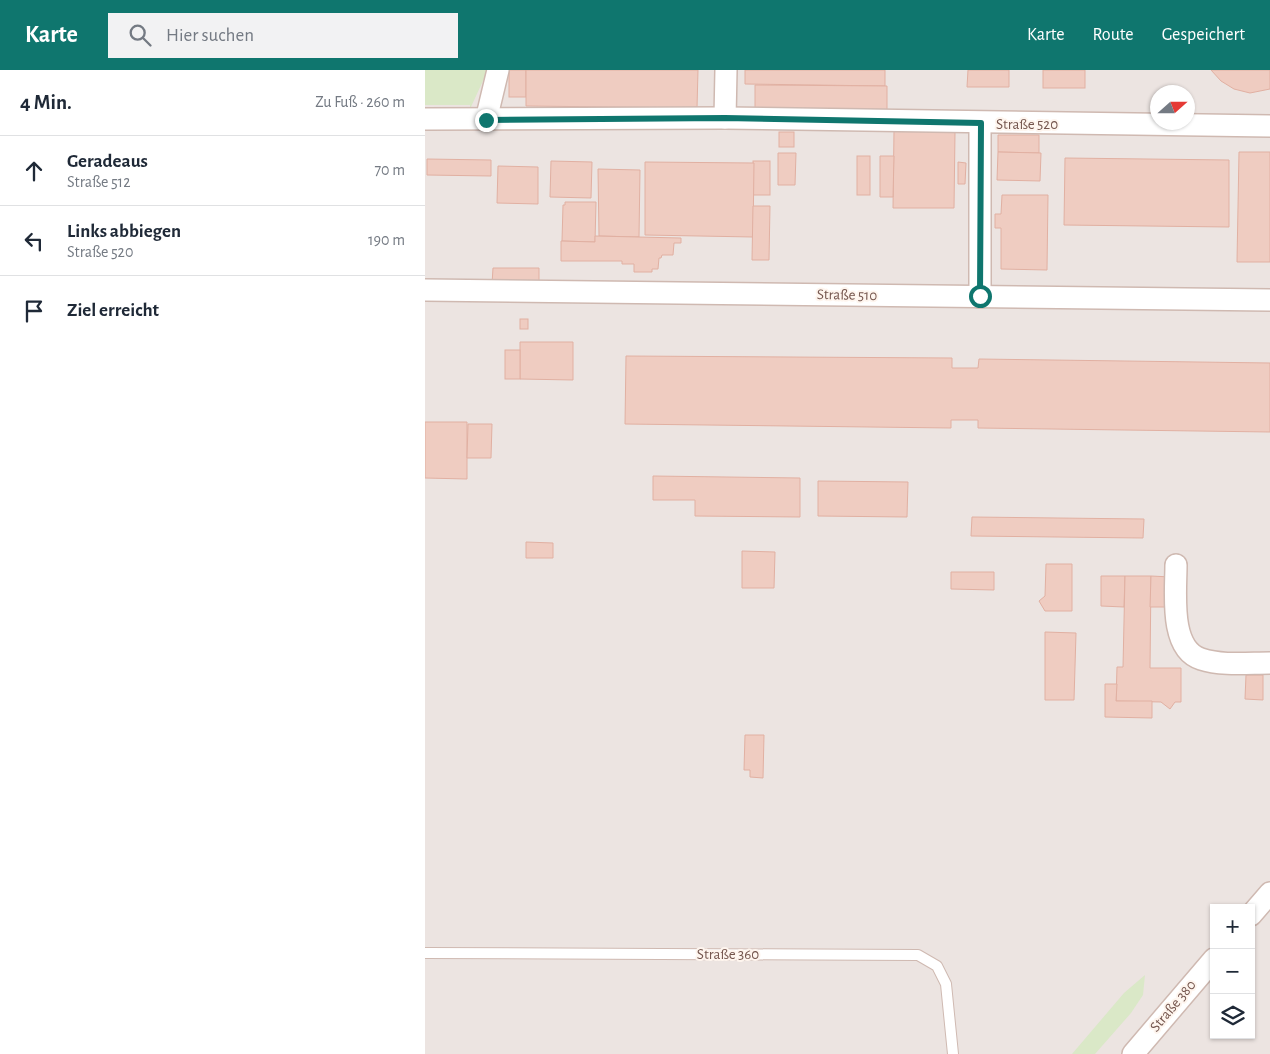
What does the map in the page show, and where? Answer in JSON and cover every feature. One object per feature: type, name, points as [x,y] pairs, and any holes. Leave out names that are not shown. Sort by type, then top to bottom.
[{"type":"street","points":[[486,120],[498,70]]},
{"type":"street","points":[[725,118],[726,70]]},
{"type":"street","name":"Straße 520","points":[[425,119],[725,118],[1270,126]]},
{"type":"street","points":[[980,296],[981,123]]},
{"type":"street","name":"Straße 510","points":[[425,290],[1270,300]]},
{"type":"street","points":[[1176,565],[1176,624],[1184,646],[1199,659],[1217,663],[1270,664]]},
{"type":"street","points":[[1255,910],[1270,892]]},
{"type":"street","name":"Straße 380","points":[[1139,1052],[1210,964]]},
{"type":"lane","name":"Straße 360","points":[[425,953],[918,955],[937,966],[946,984],[953,1054]]},
{"type":"shaded area","points":[[425,70],[1270,70],[1270,1054],[425,1054]]},
{"type":"green space","points":[[425,70],[488,70],[470,109],[470,105],[425,105]]},
{"type":"green space","points":[[1145,975],[1143,995],[1131,1013],[1095,1054],[1072,1054],[1124,993]]},
{"type":"building","points":[[509,70],[526,70],[526,97],[509,97]]},
{"type":"building","points":[[526,70],[698,70],[697,108],[526,106]]},
{"type":"building","points":[[745,70],[885,70],[885,86],[745,84]]},
{"type":"building","points":[[968,70],[1009,70],[1009,87],[967,87]]},
{"type":"building","points":[[1043,70],[1085,70],[1085,88],[1043,88]]},
{"type":"building","points":[[1211,70],[1270,70],[1270,89],[1250,93],[1234,89],[1221,81]]},
{"type":"building","points":[[755,85],[887,86],[887,124],[755,123]]},
{"type":"building","points":[[894,131],[955,132],[954,208],[893,208]]},
{"type":"building","points":[[779,132],[794,132],[794,147],[779,147]]},
{"type":"building","points":[[998,135],[1039,135],[1039,153],[998,152]]},
{"type":"building","points":[[998,152],[1041,153],[1040,181],[997,180]]},
{"type":"building","points":[[1239,152],[1270,152],[1270,262],[1237,262]]},
{"type":"building","points":[[778,153],[796,153],[795,185],[778,185]]},
{"type":"building","points":[[857,156],[870,156],[870,195],[857,195]]},
{"type":"building","points":[[880,156],[894,156],[893,197],[880,197]]},
{"type":"building","points":[[1065,158],[1229,160],[1229,227],[1064,225]]},
{"type":"building","points":[[427,159],[491,160],[491,176],[427,175]]},
{"type":"building","points":[[551,161],[592,162],[591,198],[550,197]]},
{"type":"building","points":[[753,161],[770,161],[770,195],[753,195]]},
{"type":"building","points":[[645,162],[754,163],[753,237],[645,235]]},
{"type":"building","points":[[958,162],[966,163],[965,184],[958,184]]},
{"type":"building","points":[[498,166],[538,167],[538,204],[497,203]]},
{"type":"building","points":[[598,169],[640,170],[639,237],[599,236]]},
{"type":"building","points":[[1002,195],[1048,195],[1047,270],[1001,269],[1001,228],[995,228],[995,214],[1001,214]]},
{"type":"building","points":[[565,202],[596,202],[595,242],[562,241],[563,205],[565,205]]},
{"type":"building","points":[[753,206],[770,206],[769,260],[752,260]]},
{"type":"building","points":[[595,236],[681,238],[681,243],[674,243],[673,255],[662,255],[659,258],[658,269],[652,269],[652,272],[634,272],[634,264],[622,264],[622,261],[561,261],[561,241],[595,242]]},
{"type":"building","points":[[493,268],[539,268],[539,284],[492,284]]},
{"type":"building","points":[[520,319],[528,319],[528,329],[520,329]]},
{"type":"building","points":[[520,342],[573,342],[573,380],[520,379]]},
{"type":"building","points":[[505,350],[520,350],[520,379],[505,379]]},
{"type":"building","points":[[626,356],[952,358],[952,368],[978,368],[979,359],[1270,363],[1270,432],[978,428],[978,420],[951,420],[951,428],[625,424]]},
{"type":"building","points":[[425,422],[467,422],[467,479],[425,478]]},
{"type":"building","points":[[468,424],[492,424],[491,458],[467,458]]},
{"type":"building","points":[[653,476],[800,478],[800,517],[695,516],[695,500],[653,500]]},
{"type":"building","points":[[818,481],[908,482],[907,517],[818,516]]},
{"type":"building","points":[[972,517],[1144,519],[1143,538],[971,536]]},
{"type":"building","points":[[526,542],[553,543],[553,558],[526,558]]},
{"type":"building","points":[[742,551],[775,552],[774,588],[742,588]]},
{"type":"building","points":[[1046,564],[1072,564],[1072,611],[1045,611],[1039,601],[1045,596]]},
{"type":"building","points":[[951,572],[994,572],[994,590],[951,589]]},
{"type":"building","points":[[1101,576],[1125,576],[1124,607],[1101,606]]},
{"type":"building","points":[[1125,576],[1151,576],[1150,668],[1181,668],[1181,702],[1175,702],[1170,709],[1161,702],[1116,701],[1117,667],[1123,667]]},
{"type":"building","points":[[1151,576],[1171,577],[1171,607],[1150,607]]},
{"type":"building","points":[[1045,632],[1076,633],[1074,700],[1045,700]]},
{"type":"building","points":[[1246,675],[1263,675],[1263,700],[1245,699]]},
{"type":"building","points":[[1105,684],[1117,684],[1116,701],[1152,701],[1152,718],[1105,717]]},
{"type":"building","points":[[745,735],[764,735],[763,778],[750,777],[750,770],[744,770]]},
{"type":"route","points":[[486,120],[725,118],[981,123],[980,296]]}]
